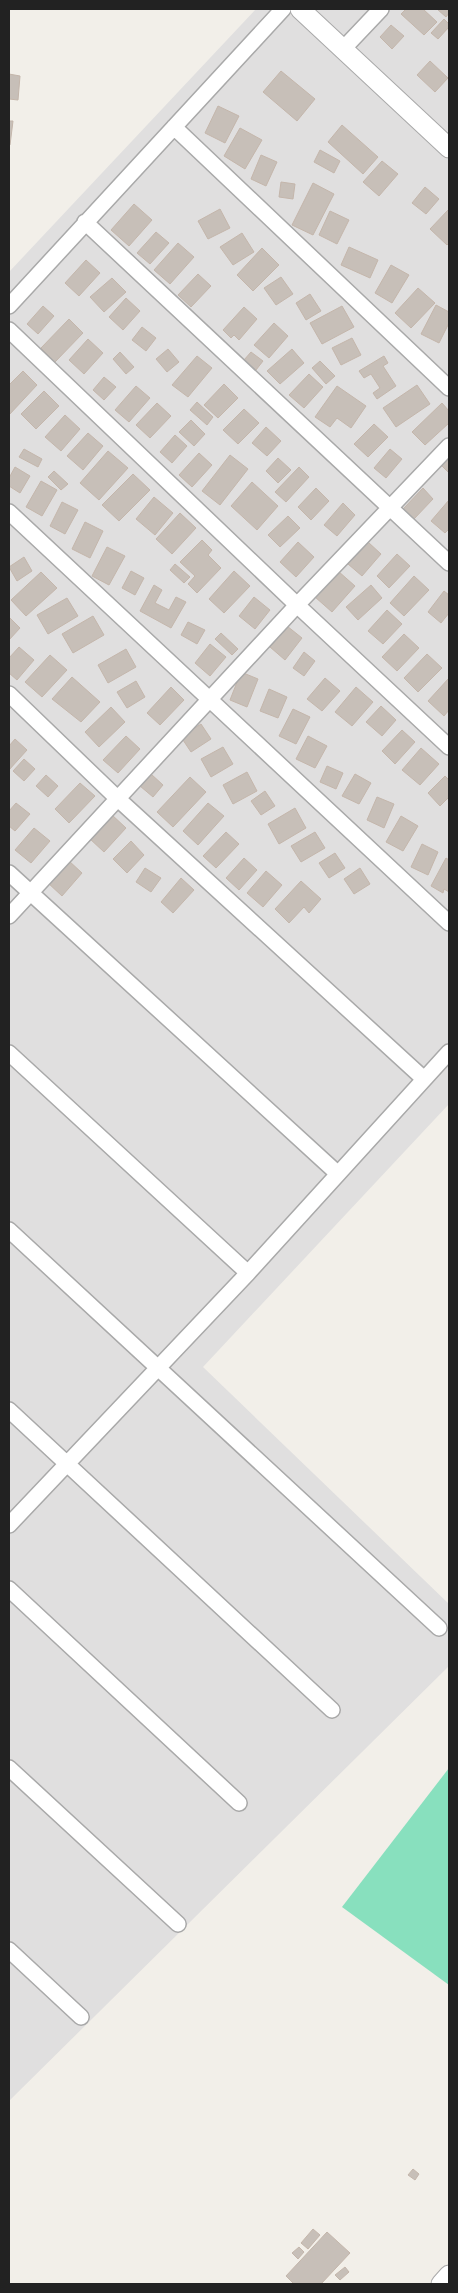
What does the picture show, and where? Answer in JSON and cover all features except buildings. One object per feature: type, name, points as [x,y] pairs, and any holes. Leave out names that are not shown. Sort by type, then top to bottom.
[{"type":"street","points":[[9,306],[84,222],[283,9]]},
{"type":"street","points":[[300,9],[447,142]]},
{"type":"street","points":[[344,48],[381,9]]},
{"type":"street","points":[[174,127],[449,388]]},
{"type":"street","points":[[84,222],[449,563]]},
{"type":"street","points":[[9,330],[297,605],[449,746]]},
{"type":"street","points":[[9,916],[297,605],[449,446]]},
{"type":"street","points":[[9,512],[449,924]]},
{"type":"street","points":[[9,694],[117,798],[424,1079]]},
{"type":"street","points":[[9,873],[338,1173]]},
{"type":"street","points":[[9,1525],[248,1273],[449,1052]]},
{"type":"street","points":[[9,1053],[248,1273]]},
{"type":"street","points":[[9,1230],[440,1628]]},
{"type":"street","points":[[9,1410],[66,1465],[332,1710]]},
{"type":"street","points":[[9,1589],[239,1803]]},
{"type":"street","points":[[9,1768],[178,1924]]},
{"type":"street","points":[[9,1950],[81,2017]]},
{"type":"street","points":[[441,2284],[449,2275]]},
{"type":"shaded area","points":[[256,9],[449,9],[449,1104],[203,1367],[449,1604],[449,1666],[9,2101],[9,272]]},
{"type":"green space","points":[[449,1768],[449,1985],[342,1907]]}]
